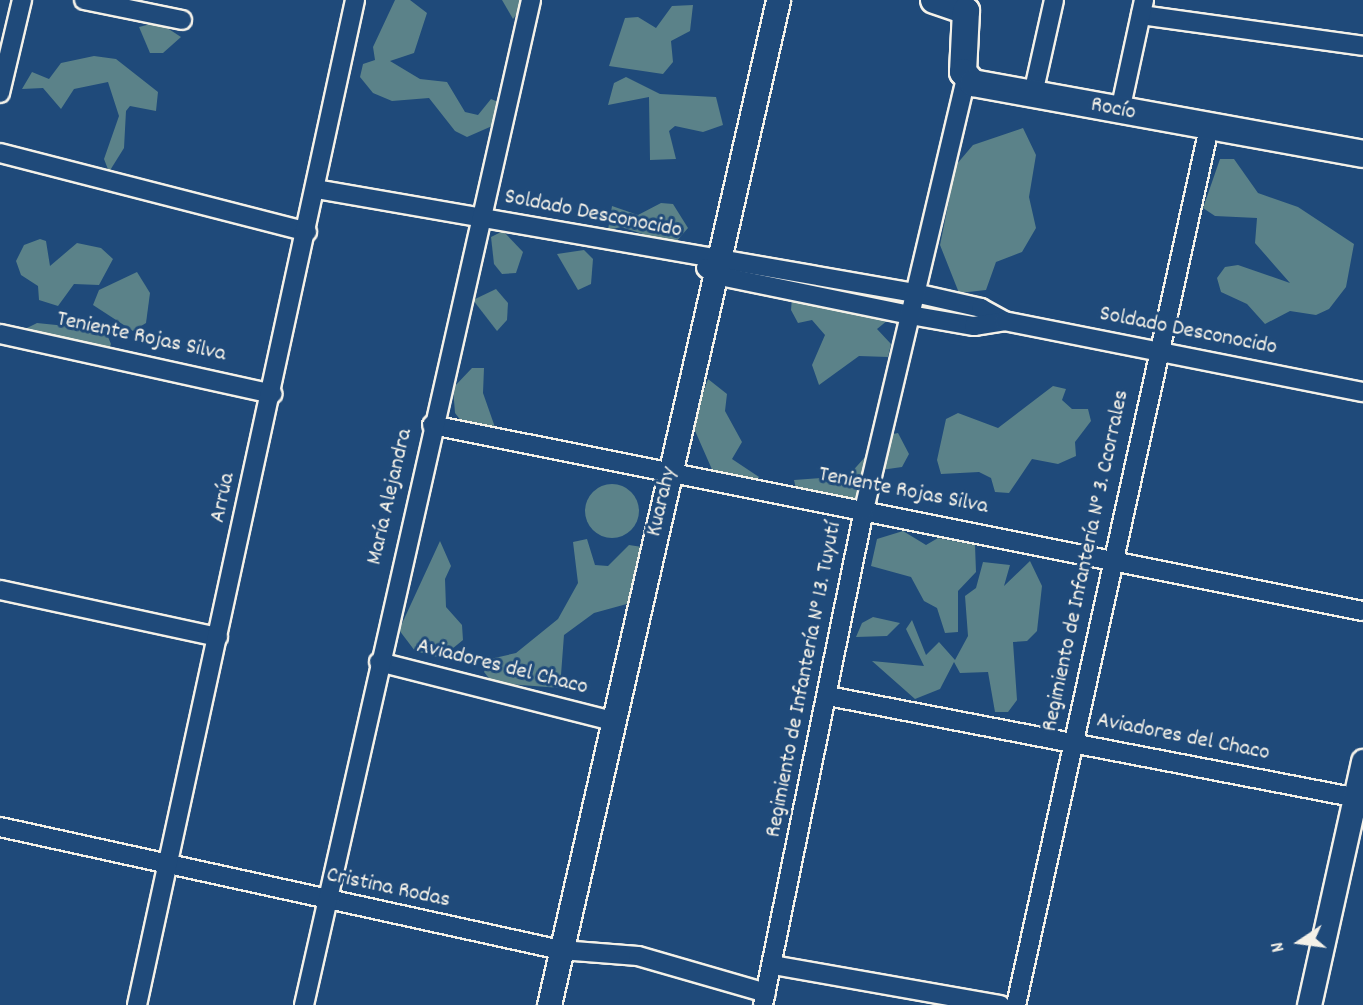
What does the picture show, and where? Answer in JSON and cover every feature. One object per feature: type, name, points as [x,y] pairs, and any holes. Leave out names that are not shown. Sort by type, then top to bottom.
[{"type":"main road","points":[[934,0],[967,6],[967,79]]},
{"type":"main road","name":"Rocío","points":[[967,79],[1120,111],[1363,155]]},
{"type":"street","points":[[0,93],[22,0]]},
{"type":"street","points":[[84,0],[182,20]]},
{"type":"street","name":"Arrúa","points":[[137,1005],[272,394],[355,0]]},
{"type":"street","name":"María Alejandra","points":[[304,1005],[432,425],[531,0]]},
{"type":"street","name":"Kuarahy","points":[[549,1005],[778,0]]},
{"type":"street","points":[[1033,94],[1054,0]]},
{"type":"street","points":[[1120,111],[1142,8],[1363,46]]},
{"type":"street","name":"Regimiento de Infantería N° 13. Tuyutí","points":[[765,999],[864,510],[967,79]]},
{"type":"street","name":"Regimiento de Infantería N° 3. Ccorrales","points":[[1016,1005],[1112,558],[1209,128]]},
{"type":"street","points":[[0,153],[307,232]]},
{"type":"street","name":"Soldado Desconocido","points":[[316,189],[696,260],[910,315],[974,326],[1004,321]]},
{"type":"street","name":"Soldado Desconocido","points":[[717,266],[915,293],[981,308],[1004,321],[1363,392]]},
{"type":"street","name":"Teniente Rojas Silva","points":[[0,334],[272,394]]},
{"type":"street","name":"Teniente Rojas Silva","points":[[432,425],[1112,558],[1363,611]]},
{"type":"street","points":[[0,590],[218,637]]},
{"type":"street","name":"Aviadores del Chaco","points":[[379,662],[614,721]]},
{"type":"street","name":"Aviadores del Chaco","points":[[828,696],[1073,740],[1359,798]]},
{"type":"street","points":[[1309,1005],[1359,798],[1363,761]]},
{"type":"street","name":"Cristina Rodas","points":[[0,827],[169,868],[561,950],[614,950],[765,999]]},
{"type":"street","points":[[773,965],[1001,1005]]},
{"type":"green space","points":[[395,0],[410,0],[427,13],[414,53],[390,61],[420,79],[447,82],[465,112],[478,115],[491,99],[498,102],[499,123],[467,137],[455,131],[429,98],[392,101],[373,93],[360,77],[363,64],[375,60],[373,47]]},
{"type":"green space","points":[[502,0],[528,0],[513,19]]},
{"type":"green space","points":[[693,5],[690,31],[671,41],[673,62],[663,74],[609,66],[625,18],[638,17],[656,28],[672,6]]},
{"type":"green space","points":[[158,22],[181,37],[163,53],[150,53],[139,27]]},
{"type":"green space","points":[[94,56],[116,59],[158,92],[156,111],[130,106],[126,111],[124,148],[109,172],[104,159],[119,116],[108,82],[74,89],[61,109],[43,88],[22,89],[32,72],[49,79],[61,63]]},
{"type":"green space","points":[[626,77],[660,94],[716,97],[723,125],[703,132],[675,126],[669,131],[676,159],[650,160],[649,97],[608,105],[614,83]]},
{"type":"green space","points":[[1023,128],[1036,155],[1029,197],[1036,228],[1022,252],[996,262],[986,290],[959,293],[940,245],[956,165],[973,145]]},
{"type":"green space","points":[[1220,159],[1234,159],[1258,193],[1298,207],[1354,244],[1346,287],[1329,309],[1316,315],[1290,311],[1265,324],[1247,304],[1221,292],[1217,278],[1225,267],[1238,265],[1290,283],[1255,243],[1257,218],[1215,216],[1203,208]]},
{"type":"green space","points":[[661,203],[673,204],[688,228],[674,244],[621,227],[608,230],[612,206],[638,215]]},
{"type":"green space","points":[[503,231],[523,252],[516,273],[502,274],[494,264],[491,237]]},
{"type":"green space","points":[[40,239],[46,241],[50,266],[77,243],[101,248],[113,259],[99,285],[74,284],[58,306],[39,300],[38,286],[21,275],[16,261],[24,245]]},
{"type":"green space","points":[[584,250],[593,259],[591,284],[578,290],[557,254]]},
{"type":"green space","points":[[137,272],[150,293],[146,323],[133,331],[93,305],[99,290]]},
{"type":"green space","points":[[818,286],[837,308],[864,292],[883,296],[888,320],[877,329],[891,344],[888,357],[859,356],[819,385],[812,365],[825,335],[812,320],[798,323],[791,310],[792,297]]},
{"type":"green space","points":[[496,289],[508,303],[507,320],[497,331],[473,300]]},
{"type":"green space","points":[[37,323],[105,330],[111,344],[105,360],[99,361],[74,339],[41,350],[25,329]]},
{"type":"green space","points":[[472,368],[484,368],[483,393],[497,433],[472,435],[455,413],[453,388]]},
{"type":"green space","points":[[708,379],[727,394],[725,411],[742,442],[732,459],[759,477],[754,488],[714,474],[692,424]]},
{"type":"green space","points":[[1053,386],[1066,389],[1062,400],[1072,409],[1088,409],[1091,421],[1075,442],[1076,456],[1058,464],[1032,459],[1009,493],[995,492],[991,478],[979,472],[941,474],[937,460],[946,419],[958,413],[998,428]]},
{"type":"green space","points":[[898,433],[909,454],[902,467],[881,470],[864,502],[797,494],[794,480],[848,476],[884,436]]},
{"type":"green space","points":[[612,484],[631,492],[639,511],[631,530],[612,538],[593,530],[585,511],[593,492]]},
{"type":"green space","points":[[903,531],[926,545],[938,538],[975,545],[976,572],[958,591],[958,632],[945,633],[937,608],[924,601],[911,577],[871,566],[877,539]]},
{"type":"green space","points":[[587,539],[595,565],[608,566],[629,545],[642,547],[634,602],[594,613],[564,635],[560,688],[493,683],[484,672],[490,659],[516,653],[558,619],[578,583],[573,542]]},
{"type":"green space","points":[[440,541],[451,566],[445,579],[446,607],[462,625],[463,640],[441,658],[415,651],[399,630]]},
{"type":"green space","points":[[1030,561],[1042,586],[1037,631],[1027,641],[1013,642],[1017,700],[1008,712],[995,712],[988,672],[960,673],[954,662],[940,689],[915,699],[872,661],[924,666],[906,629],[912,620],[926,655],[939,642],[955,660],[968,636],[965,596],[976,588],[983,562],[1010,565],[1004,586]]},
{"type":"green space","points":[[873,617],[900,623],[887,636],[856,637],[862,623]]}]
